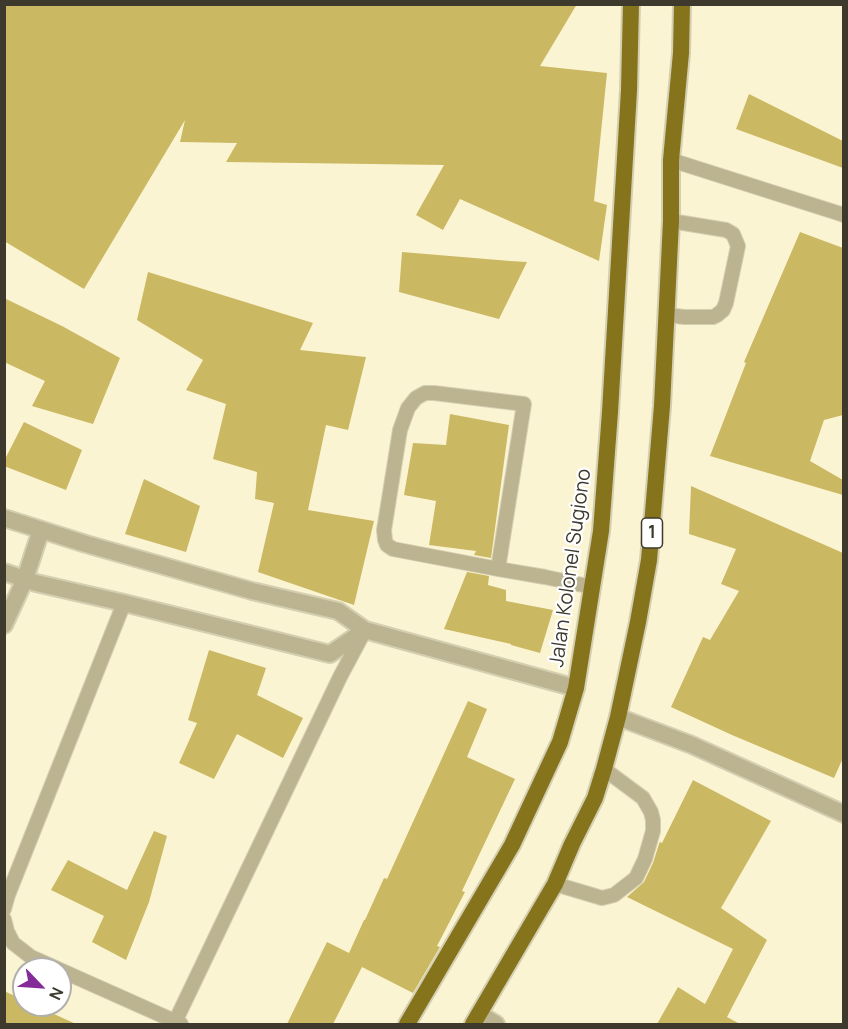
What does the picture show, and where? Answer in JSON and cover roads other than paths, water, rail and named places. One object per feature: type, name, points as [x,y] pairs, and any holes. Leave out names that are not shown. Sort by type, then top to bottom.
[{"type":"highway","name":"Jalan Kolonel Sugiono","points":[[407,1024],[512,845],[560,742],[576,688],[601,531],[629,90],[631,4]]},
{"type":"highway","name":"1","points":[[476,1019],[555,884],[595,798],[618,717],[650,560],[668,315],[671,160],[681,52],[682,4]]},
{"type":"street","points":[[4,518],[252,591],[338,611],[365,630],[576,688]]},
{"type":"street","points":[[4,625],[26,579],[41,530]]},
{"type":"street","points":[[4,572],[36,583],[330,654],[365,630]]},
{"type":"street","points":[[618,717],[692,745],[843,814]]},
{"type":"street","points":[[476,1019],[496,1024]]},
{"type":"lane","points":[[671,160],[843,215]]},
{"type":"lane","points":[[668,315],[713,317],[723,310],[738,246],[733,234],[726,231],[671,221]]},
{"type":"lane","points":[[498,569],[524,404],[425,393],[416,398],[408,408],[400,430],[384,530],[387,545],[393,549],[592,587]]},
{"type":"lane","points":[[4,909],[124,603]]},
{"type":"lane","points":[[72,975],[178,1023],[340,677],[365,630]]},
{"type":"lane","points":[[555,884],[602,898],[614,895],[636,878],[645,858],[653,831],[651,812],[643,798],[604,770]]},
{"type":"lane","points":[[4,919],[13,943],[31,957]]}]
